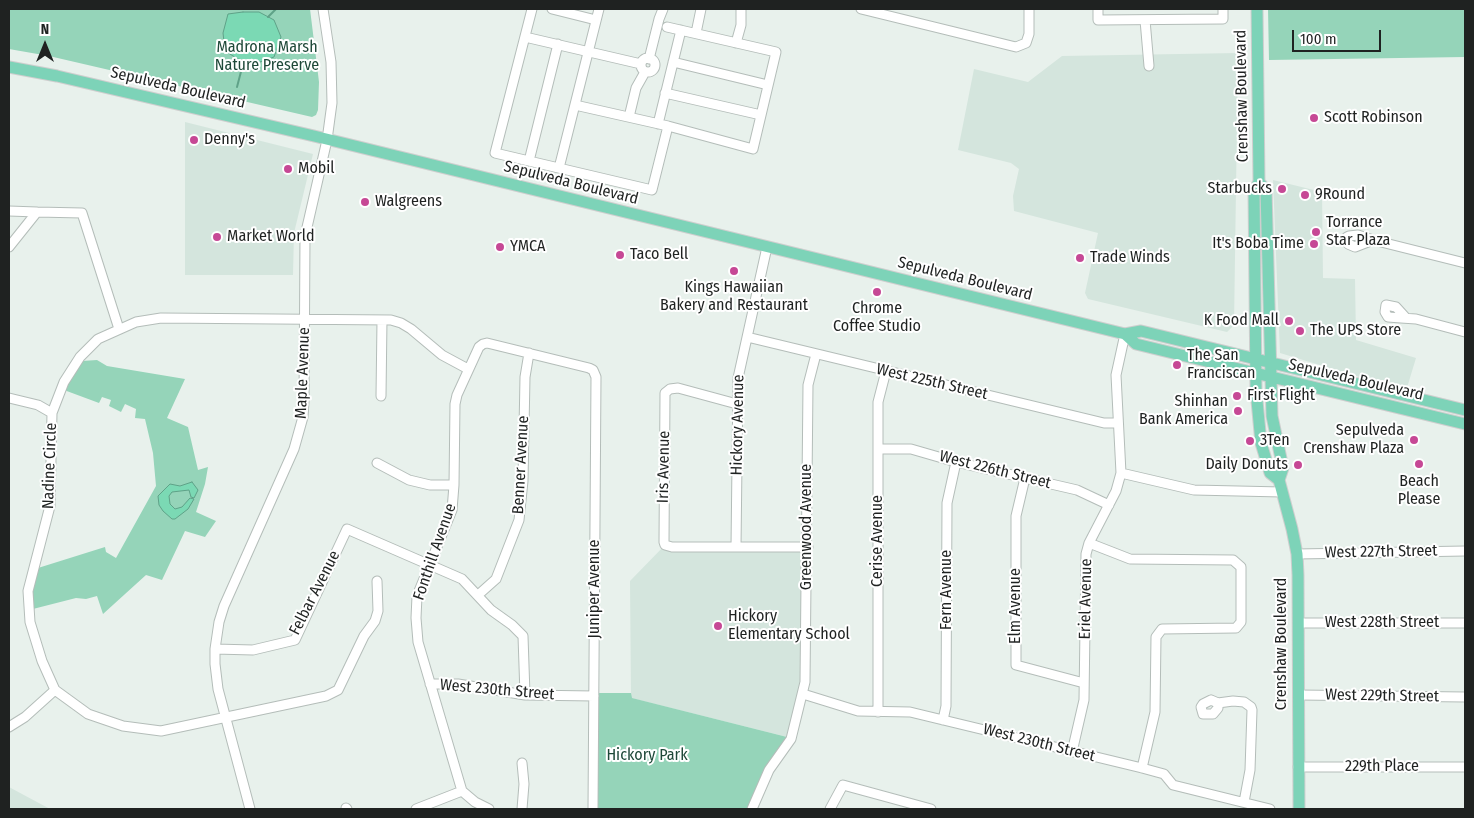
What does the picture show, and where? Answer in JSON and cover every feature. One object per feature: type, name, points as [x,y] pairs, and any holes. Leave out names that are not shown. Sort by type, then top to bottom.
[{"type":"main road","name":"Crenshaw Boulevard","points":[[1257,9],[1259,182],[1254,191],[1258,420],[1261,443],[1270,473],[1280,486]]},
{"type":"main road","name":"Sepulveda Boulevard","points":[[9,67],[57,76],[327,140],[1125,334],[1141,331],[1465,410]]},
{"type":"main road","name":"Crenshaw Boulevard","points":[[1259,182],[1266,190],[1272,416],[1283,468],[1280,486],[1297,554],[1299,809]]},
{"type":"main road","name":"Sepulveda Boulevard","points":[[1125,334],[1136,344],[1465,424]]},
{"type":"street","name":"Maple Avenue","points":[[250,809],[216,679],[215,649],[219,622],[224,606],[299,436],[304,402],[305,236],[331,122],[332,85],[323,9]]},
{"type":"street","points":[[532,9],[495,153],[652,190],[668,126]]},
{"type":"street","points":[[556,9],[596,20]]},
{"type":"street","points":[[559,168],[599,9]]},
{"type":"street","points":[[629,117],[636,88],[647,65],[663,9]]},
{"type":"street","points":[[696,33],[701,9]]},
{"type":"street","points":[[736,42],[741,25],[741,9]]},
{"type":"street","points":[[861,9],[875,10],[1016,47],[1026,43],[1029,34],[1028,9]]},
{"type":"street","points":[[1098,9],[1098,20],[1223,19],[1223,9]]},
{"type":"street","points":[[1145,20],[1149,66]]},
{"type":"street","points":[[575,105],[668,126],[753,149],[776,52],[668,27]]},
{"type":"street","points":[[658,124],[681,30]]},
{"type":"street","points":[[525,37],[647,65],[672,65],[768,85]]},
{"type":"street","points":[[529,161],[558,44]]},
{"type":"street","points":[[665,93],[761,116]]},
{"type":"street","points":[[9,211],[82,213],[119,329]]},
{"type":"street","points":[[9,247],[36,212]]},
{"type":"street","points":[[1373,240],[1465,263]]},
{"type":"street","name":"Hickory Avenue","points":[[736,546],[739,370],[767,247]]},
{"type":"street","name":"Nadine Circle","points":[[304,320],[161,318],[136,322],[98,339],[80,357],[64,382],[52,413],[50,506],[28,591],[30,622],[42,661],[55,690],[88,714],[123,726],[161,731],[326,696],[338,690],[364,636],[375,621],[378,611],[377,581]]},
{"type":"street","points":[[1406,318],[1465,332]]},
{"type":"street","points":[[304,320],[382,320],[401,323],[442,355],[468,369],[479,347],[483,344],[493,344],[529,353]]},
{"type":"street","points":[[381,396],[382,320]]},
{"type":"street","name":"Eriel Avenue","points":[[1072,752],[1084,700],[1086,554],[1089,543],[1116,491],[1120,473],[1116,375],[1125,334]]},
{"type":"street","name":"West 225th Street","points":[[747,337],[1104,423],[1117,423]]},
{"type":"street","name":"Juniper Avenue","points":[[529,353],[593,370],[596,377],[593,809]]},
{"type":"street","name":"Benner Avenue","points":[[478,595],[496,579],[519,520],[523,481],[525,377],[529,353]]},
{"type":"street","name":"Greenwood Avenue","points":[[752,809],[769,770],[789,744],[803,694],[806,670],[808,547],[808,385],[816,354]]},
{"type":"street","name":"Fonthill Avenue","points":[[462,791],[418,642],[416,618],[417,596],[452,510],[455,404],[468,369]]},
{"type":"street","name":"Cerise Avenue","points":[[878,712],[878,402],[886,371]]},
{"type":"street","name":"Iris Avenue","points":[[736,546],[672,547],[665,545],[663,538],[664,397],[668,390],[678,388],[737,404]]},
{"type":"street","points":[[9,398],[38,404],[52,413]]},
{"type":"street","name":"West 226th Street","points":[[878,450],[911,449],[956,462],[1077,490],[1109,505]]},
{"type":"street","points":[[377,462],[409,480],[430,485],[454,485]]},
{"type":"street","name":"Fern Avenue","points":[[943,720],[946,706],[947,503],[956,462]]},
{"type":"street","points":[[1120,473],[1194,490],[1280,486]]},
{"type":"street","name":"Elm Avenue","points":[[1026,478],[1016,516],[1016,665],[1084,683]]},
{"type":"street","name":"Felbar Avenue","points":[[215,649],[253,650],[295,640],[347,529],[430,565]]},
{"type":"street","points":[[1089,543],[1130,559],[1233,560],[1241,567],[1241,622],[1236,628],[1162,629],[1156,637],[1155,712],[1142,768]]},
{"type":"street","points":[[736,546],[808,547]]},
{"type":"street","name":"West 227th Street","points":[[1297,554],[1465,551]]},
{"type":"street","points":[[430,565],[462,579],[491,610],[512,625],[523,636],[525,695]]},
{"type":"street","name":"West 228th Street","points":[[1299,623],[1465,623]]},
{"type":"street","name":"West 230th Street","points":[[430,684],[458,684],[525,695],[594,696]]},
{"type":"street","points":[[9,727],[25,718],[55,690]]},
{"type":"street","name":"West 230th Street","points":[[803,694],[858,711],[910,712],[1142,768],[1164,774],[1173,785],[1270,809]]},
{"type":"street","name":"West 229th Street","points":[[1299,695],[1465,697]]},
{"type":"street","points":[[1218,703],[1244,702],[1252,710],[1250,770],[1244,802]]},
{"type":"street","points":[[522,764],[524,784],[522,809]]},
{"type":"street","name":"229th Place","points":[[1298,767],[1465,767]]},
{"type":"street","points":[[830,809],[843,785],[903,806],[931,809]]},
{"type":"street","points":[[416,809],[462,791],[475,802],[489,809]]},
{"type":"shaded area","points":[[259,12],[274,20],[281,37],[274,57],[257,63],[238,59],[225,51],[223,33],[228,14]]},
{"type":"shaded area","points":[[1238,53],[1234,325],[1227,332],[1088,299],[1085,293],[1098,233],[1014,211],[1013,196],[1019,169],[1011,163],[958,150],[974,69],[1028,82],[1062,56]]},
{"type":"shaded area","points":[[185,122],[313,154],[294,233],[293,275],[185,275]]},
{"type":"shaded area","points":[[1273,180],[1322,192],[1323,278],[1355,279],[1356,340],[1416,358],[1406,391],[1280,353]]},
{"type":"shaded area","points":[[192,482],[198,490],[194,498],[191,497],[189,490],[172,492],[169,496],[170,504],[175,509],[182,507],[190,498],[194,499],[188,509],[175,519],[172,519],[159,505],[158,496],[170,484],[180,486]]},
{"type":"shaded area","name":"Hickory Elementary School","points":[[665,545],[807,548],[805,671],[791,738],[631,698],[630,581]]},
{"type":"shaded area","points":[[9,787],[50,809],[9,809]]},
{"type":"green space","name":"Madrona Marsh Nature Preserve","points":[[9,9],[310,9],[319,82],[318,110],[316,115],[312,117],[49,56],[9,49]]},
{"type":"green space","points":[[1268,9],[1465,9],[1465,57],[1269,60]]},
{"type":"green space","points":[[97,360],[107,366],[185,379],[167,418],[188,427],[198,470],[208,467],[196,512],[216,521],[205,537],[185,531],[162,580],[146,575],[103,614],[97,596],[86,599],[76,598],[29,610],[38,568],[105,547],[106,552],[116,558],[156,486],[153,453],[145,419],[135,418],[136,409],[125,404],[121,412],[109,406],[111,400],[102,397],[99,403],[64,390],[82,361]]},
{"type":"green space","name":"Hickory Park","points":[[595,693],[631,693],[632,698],[791,738],[751,809],[594,809]]},
{"type":"waterway","points":[[268,17],[276,9]]},
{"type":"waterway","points":[[278,46],[298,46]]},
{"type":"waterway","points":[[237,87],[244,60]]},
{"type":"place","name":"Scott Robinson","points":[[1314,118]]},
{"type":"place","name":"Denny's","points":[[194,140]]},
{"type":"place","name":"Mobil","points":[[288,169]]},
{"type":"place","name":"Starbucks","points":[[1282,189]]},
{"type":"place","name":"9Round","points":[[1305,195]]},
{"type":"place","name":"Walgreens","points":[[365,202]]},
{"type":"place","name":"Torrance Star Plaza","points":[[1316,232]]},
{"type":"place","name":"Market World","points":[[217,237]]},
{"type":"place","name":"It's Boba Time","points":[[1314,244]]},
{"type":"place","name":"YMCA","points":[[500,247]]},
{"type":"place","name":"Taco Bell","points":[[620,255]]},
{"type":"place","name":"Trade Winds","points":[[1080,258]]},
{"type":"place","name":"Kings Hawaiian Bakery and Restaurant","points":[[734,271]]},
{"type":"place","name":"Chrome Coffee Studio","points":[[877,292]]},
{"type":"place","name":"K Food Mall","points":[[1289,321]]},
{"type":"place","name":"The UPS Store","points":[[1300,331]]},
{"type":"place","name":"The San Franciscan","points":[[1177,365]]},
{"type":"place","name":"First Flight","points":[[1237,396]]},
{"type":"place","name":"Shinhan Bank America","points":[[1238,411]]},
{"type":"place","name":"Sepulveda Crenshaw Plaza","points":[[1414,440]]},
{"type":"place","name":"3Ten","points":[[1250,441]]},
{"type":"place","name":"Beach Please","points":[[1419,464]]},
{"type":"place","name":"Daily Donuts","points":[[1298,465]]},
{"type":"place","name":"Hickory Elementary School","points":[[718,626]]}]
